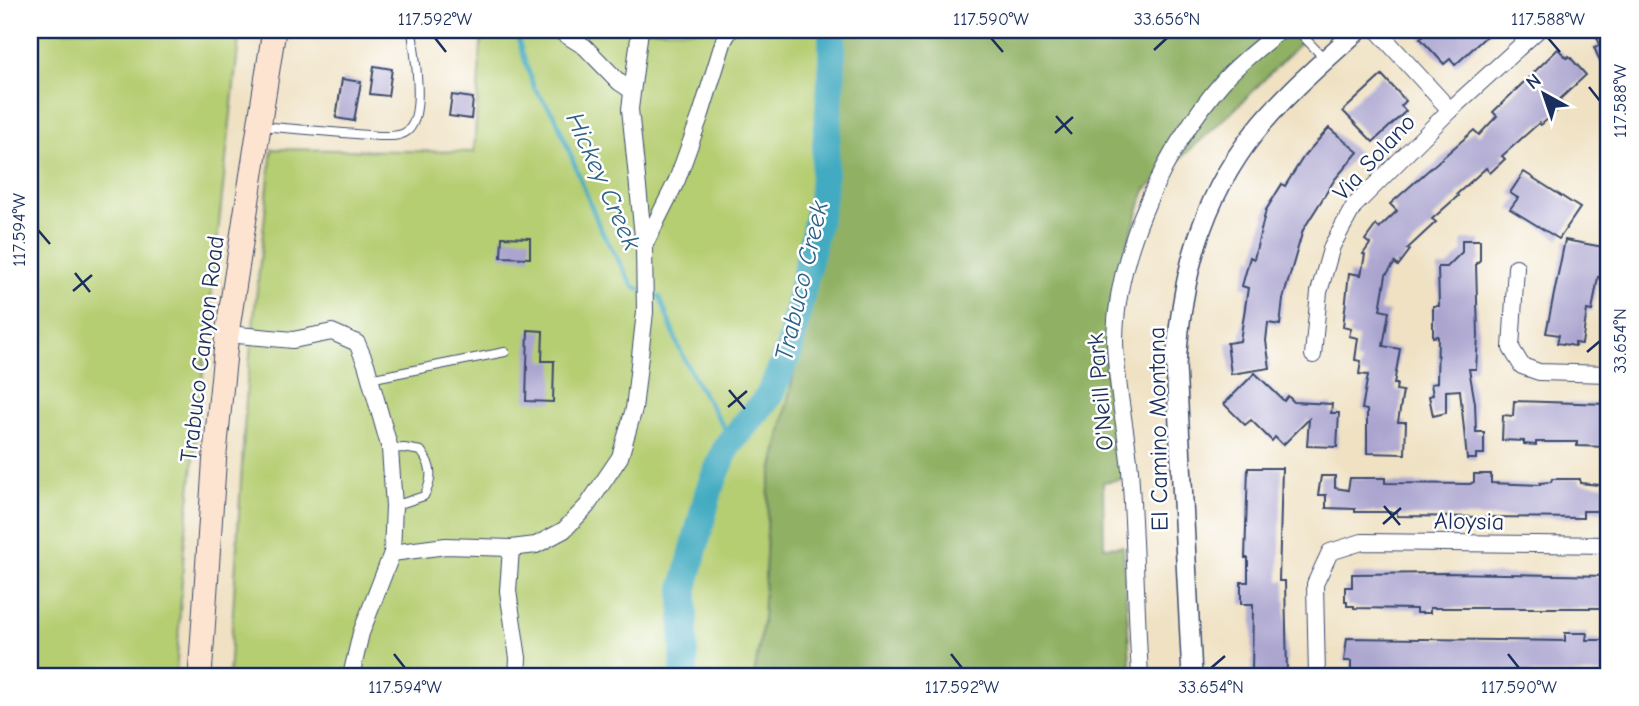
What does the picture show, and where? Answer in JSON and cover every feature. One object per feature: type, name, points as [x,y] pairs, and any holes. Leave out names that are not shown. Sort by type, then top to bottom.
[{"type":"main road","name":"Trabuco Canyon Road","points":[[200,676],[215,453],[227,334],[257,125],[274,30]]},
{"type":"street","points":[[558,30],[585,47],[619,82],[631,90]]},
{"type":"street","points":[[392,553],[446,546],[511,548],[536,545],[565,530],[587,506],[620,457],[634,409],[645,304],[644,246],[630,109],[640,30]]},
{"type":"street","points":[[644,246],[677,180],[724,40],[730,30]]},
{"type":"street","name":"O'Neill Park","points":[[1140,676],[1130,469],[1115,341],[1120,288],[1133,238],[1174,152],[1226,78],[1280,30]]},
{"type":"street","name":"El Camino Montana","points":[[1192,676],[1176,366],[1178,321],[1188,268],[1209,209],[1248,142],[1271,113],[1357,30]]},
{"type":"street","points":[[1377,30],[1450,110]]},
{"type":"street","name":"Via Solano","points":[[1314,355],[1319,292],[1332,246],[1354,206],[1450,110],[1538,30]]},
{"type":"street","points":[[1516,267],[1511,348],[1522,366],[1539,372],[1609,374]]},
{"type":"street","points":[[227,334],[293,341],[332,332],[357,343],[366,364],[390,449],[394,506],[392,553],[361,633],[351,676]]},
{"type":"street","name":"Aloysia","points":[[1317,676],[1315,584],[1330,552],[1362,542],[1609,545]]},
{"type":"street","points":[[511,548],[508,591],[518,658],[517,676]]},
{"type":"lane","points":[[257,125],[379,136],[399,136],[407,132],[414,124],[418,103],[412,30]]},
{"type":"lane","points":[[1297,30],[1325,60]]},
{"type":"lane","points":[[369,379],[505,352]]},
{"type":"lane","points":[[390,449],[421,451],[430,462],[432,482],[424,496],[394,506]]},
{"type":"green space","points":[[30,30],[240,30],[184,548],[176,676],[30,676]]},
{"type":"green space","points":[[482,30],[845,30],[823,240],[769,487],[763,623],[754,676],[229,676],[247,383],[272,149],[474,152]]},
{"type":"green space","points":[[845,30],[1313,30],[1232,112],[1145,190],[1110,299],[1109,381],[1124,479],[1103,482],[1104,547],[1123,546],[1131,676],[754,676],[763,623],[769,487],[823,240]]},
{"type":"building","points":[[1430,30],[1493,30],[1455,65],[1450,59],[1444,64],[1420,38]]},
{"type":"building","points":[[1594,30],[1609,30],[1609,83],[1594,47],[1600,45]]},
{"type":"building","points":[[1558,49],[1567,58],[1569,56],[1586,75],[1559,100],[1564,105],[1502,156],[1505,159],[1490,173],[1486,168],[1457,194],[1458,196],[1432,219],[1436,222],[1407,249],[1410,250],[1398,266],[1395,263],[1386,275],[1380,310],[1389,312],[1383,346],[1400,349],[1394,384],[1397,384],[1396,390],[1403,391],[1398,422],[1406,422],[1405,454],[1367,453],[1367,410],[1362,409],[1368,375],[1359,374],[1361,361],[1355,360],[1358,338],[1349,336],[1351,329],[1343,327],[1349,273],[1361,275],[1363,254],[1370,244],[1365,240],[1376,225],[1379,228],[1397,211],[1390,204],[1474,130],[1479,135],[1497,116],[1493,112]]},
{"type":"building","points":[[374,66],[392,69],[388,96],[370,94]]},
{"type":"building","points":[[1382,75],[1406,101],[1401,106],[1406,111],[1373,142],[1343,111]]},
{"type":"building","points":[[342,79],[361,82],[354,121],[336,118]]},
{"type":"building","points":[[452,95],[473,98],[471,119],[449,116]]},
{"type":"building","points":[[1329,128],[1358,152],[1335,179],[1303,230],[1283,299],[1280,325],[1268,323],[1266,341],[1270,368],[1231,374],[1227,343],[1240,341],[1248,288],[1242,286],[1250,257],[1254,259],[1266,210],[1282,184],[1285,186],[1304,156]]},
{"type":"building","points":[[1524,172],[1580,208],[1559,239],[1510,209],[1518,198],[1510,193]]},
{"type":"building","points":[[502,237],[530,238],[530,258],[501,257]]},
{"type":"building","points":[[1462,240],[1480,240],[1480,260],[1476,264],[1476,369],[1469,369],[1475,403],[1476,432],[1484,432],[1484,454],[1476,454],[1476,459],[1467,459],[1460,390],[1446,391],[1446,413],[1433,416],[1429,396],[1433,395],[1431,384],[1437,383],[1438,336],[1433,337],[1433,306],[1439,306],[1438,267],[1447,267],[1462,252]]},
{"type":"building","points":[[1565,240],[1609,248],[1603,278],[1598,277],[1592,311],[1587,310],[1582,344],[1575,343],[1575,346],[1557,343],[1559,335],[1546,333]]},
{"type":"building","points":[[528,330],[543,331],[542,361],[554,361],[553,402],[526,401]]},
{"type":"building","points":[[1255,373],[1284,401],[1288,396],[1294,402],[1332,404],[1331,413],[1339,413],[1337,447],[1307,446],[1309,419],[1283,445],[1275,437],[1272,441],[1251,420],[1245,425],[1224,404]]},
{"type":"building","points":[[1514,401],[1607,404],[1607,447],[1577,446],[1577,442],[1536,442],[1536,445],[1524,444],[1524,441],[1502,440],[1503,415],[1513,416]]},
{"type":"building","points":[[1248,468],[1282,468],[1279,581],[1285,581],[1287,674],[1252,674],[1253,604],[1241,604],[1241,582],[1248,582],[1248,558],[1245,558]]},
{"type":"building","points":[[1474,474],[1491,474],[1491,483],[1540,485],[1551,482],[1552,479],[1580,479],[1580,483],[1609,486],[1609,511],[1583,511],[1583,518],[1397,516],[1397,512],[1355,512],[1355,509],[1326,508],[1326,495],[1318,495],[1321,476],[1335,476],[1335,488],[1348,490],[1350,478],[1385,478],[1385,483],[1470,484],[1474,482]]},
{"type":"building","points":[[1352,574],[1609,576],[1609,608],[1430,608],[1430,613],[1416,613],[1416,609],[1354,608],[1347,606],[1345,601],[1345,587],[1352,587]]},
{"type":"building","points":[[1565,633],[1587,633],[1586,640],[1609,640],[1609,674],[1351,672],[1351,661],[1344,661],[1347,638],[1565,641]]},
{"type":"waterway","name":"Hickey Creek","points":[[515,30],[534,88],[555,116],[600,228],[633,286],[642,290]]},
{"type":"waterway","name":"Trabuco Creek","points":[[684,676],[684,588],[709,490],[727,446],[769,396],[789,351],[822,199],[832,69],[832,30]]},
{"type":"waterway","name":"Hickey Creek","points":[[650,293],[660,297],[679,348],[725,429],[727,446]]}]
